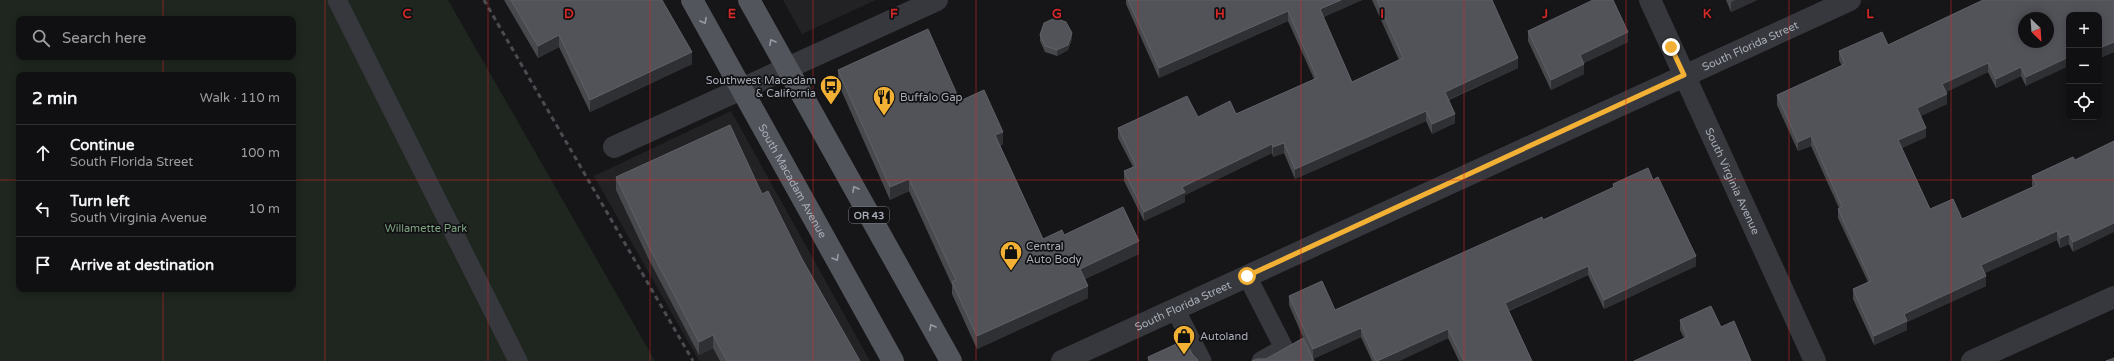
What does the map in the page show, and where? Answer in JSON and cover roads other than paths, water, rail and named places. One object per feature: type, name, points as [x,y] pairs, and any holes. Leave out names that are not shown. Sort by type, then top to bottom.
[{"type":"main road","name":"South Macadam Avenue","points":[[692,0],[893,361]]},
{"type":"main road","name":"OR 43","points":[[749,0],[951,361]]},
{"type":"street","points":[[614,147],[937,0]]},
{"type":"street","name":"South Virginia Avenue","points":[[1650,0],[1815,361]]},
{"type":"street","name":"South Florida Street","points":[[1062,361],[1850,0]]},
{"type":"street","points":[[1972,361],[2114,297]]},
{"type":"lane","points":[[336,0],[518,361]]},
{"type":"lane","points":[[1247,276],[1284,348],[1261,361]]},
{"type":"lane","points":[[1175,309],[1202,361]]},
{"type":"railway","points":[[484,0],[693,361]]},
{"type":"place","name":"Southwest Macadam & California","points":[[831,106]]},
{"type":"place","name":"Buffalo Gap","points":[[884,116]]},
{"type":"place","name":"Central Auto Body","points":[[1011,272]]},
{"type":"place","name":"Autoland","points":[[1184,356]]},
{"type":"park label","name":"Willamette Park","points":[[426,228]]}]
